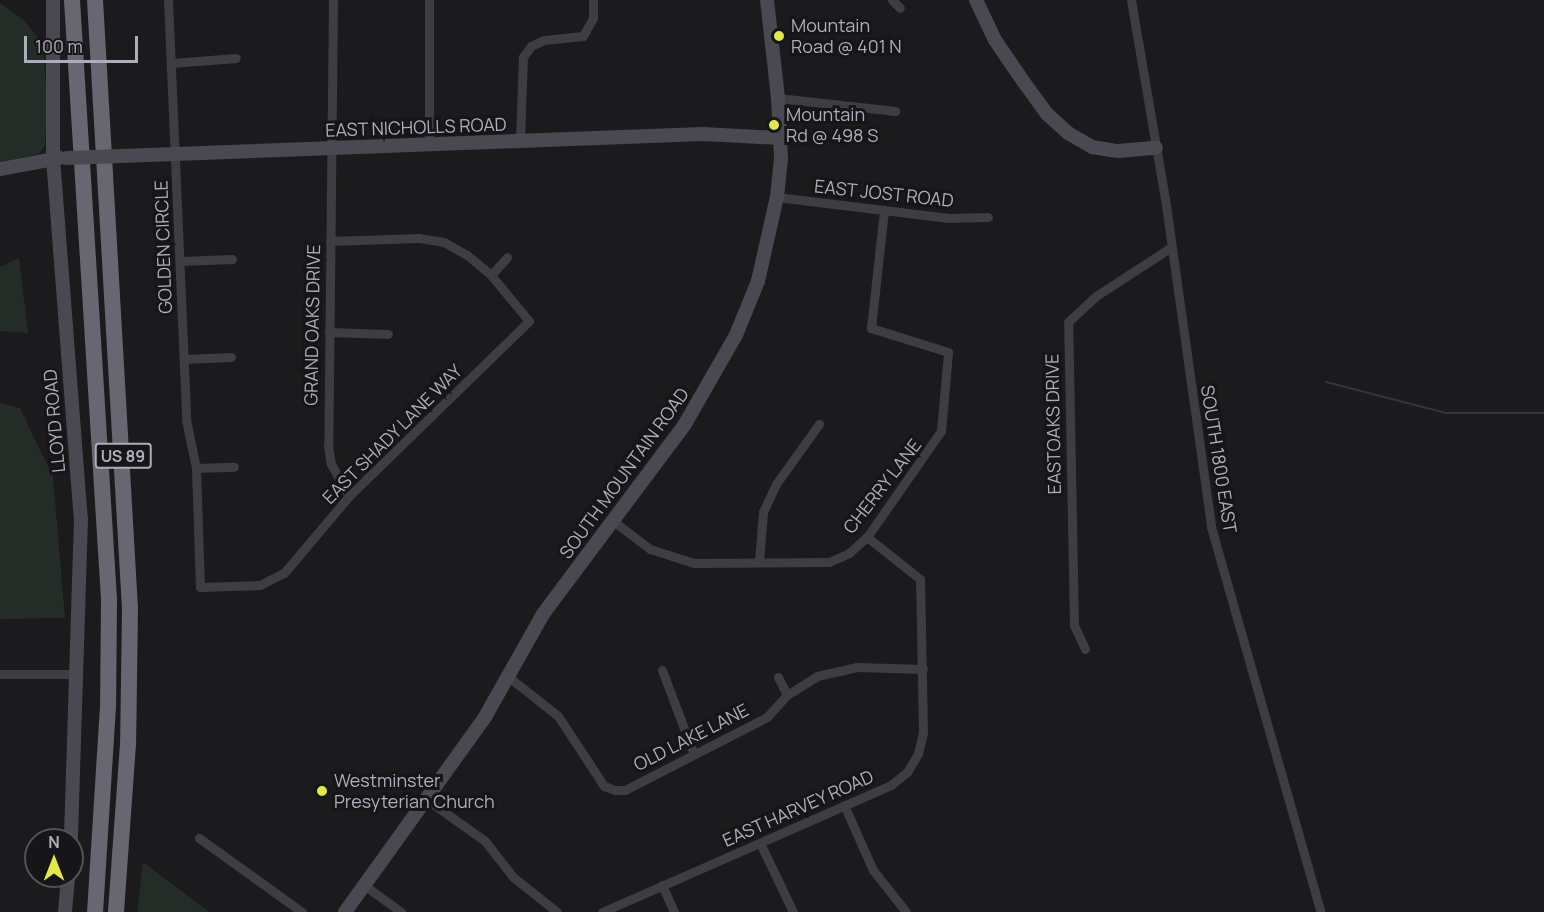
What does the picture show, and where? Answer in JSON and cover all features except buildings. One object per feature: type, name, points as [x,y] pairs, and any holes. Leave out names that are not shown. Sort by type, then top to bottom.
[{"type":"highway","name":"US 89","points":[[72,0],[108,600],[108,706],[95,912]]},
{"type":"highway","name":"US 89","points":[[94,0],[129,585],[128,744],[116,912]]},
{"type":"street","name":"LLOYD ROAD","points":[[53,0],[81,518],[72,828]]},
{"type":"street","name":"GOLDEN CIRCLE","points":[[168,0],[181,261],[186,420],[196,468],[197,492]]},
{"type":"street","name":"GRAND OAKS DRIVE","points":[[333,0],[328,446],[331,464],[349,496]]},
{"type":"street","points":[[429,0],[429,144]]},
{"type":"street","points":[[520,141],[523,57],[531,46],[544,40],[583,36],[592,18],[592,0]]},
{"type":"street","name":"SOUTH MOUNTAIN ROAD","points":[[345,912],[510,678],[543,614],[613,521],[714,379],[758,281],[777,197],[780,138],[778,98],[767,0]]},
{"type":"street","points":[[892,0],[900,8]]},
{"type":"street","points":[[976,0],[995,40],[1023,81],[1047,114],[1068,133],[1092,147],[1118,151],[1156,148]]},
{"type":"street","name":"SOUTH 1800 EAST","points":[[1131,0],[1156,148],[1211,527],[1321,912]]},
{"type":"street","points":[[172,63],[236,58]]},
{"type":"street","points":[[778,98],[895,111]]},
{"type":"street","name":"EAST NICHOLLS ROAD","points":[[0,168],[60,158],[703,134],[780,138]]},
{"type":"street","name":"EAST JOST ROAD","points":[[777,197],[947,218],[988,217]]},
{"type":"street","name":"CHERRY LANE","points":[[613,521],[650,549],[671,558],[694,563],[829,562],[849,554],[867,537],[941,430],[948,352],[871,328],[884,210]]},
{"type":"street","points":[[330,241],[419,238],[444,242],[467,255],[491,275],[507,257]]},
{"type":"street","name":"EASTOAKS DRIVE","points":[[1084,649],[1074,625],[1068,322],[1096,296],[1170,248]]},
{"type":"street","points":[[181,261],[232,259]]},
{"type":"street","name":"EAST SHADY LANE WAY","points":[[197,492],[200,587],[248,587],[272,581],[294,562],[349,496],[530,321],[491,275]]},
{"type":"street","points":[[329,332],[388,334]]},
{"type":"street","points":[[184,359],[231,357]]},
{"type":"street","points":[[759,562],[763,512],[776,484],[819,424]]},
{"type":"street","points":[[196,468],[234,467]]},
{"type":"street","name":"EAST HARVEY ROAD","points":[[602,912],[891,784],[907,772],[918,754],[923,732],[923,577],[867,537]]},
{"type":"street","name":"OLD LAKE LANE","points":[[510,678],[558,716],[604,786],[615,790],[625,790],[693,752],[767,717],[787,695],[817,676],[857,667],[923,669]]},
{"type":"street","points":[[662,670],[693,752]]},
{"type":"street","points":[[0,674],[78,674]]},
{"type":"street","points":[[778,677],[787,695]]},
{"type":"street","points":[[426,799],[485,841],[513,877],[557,912]]},
{"type":"street","points":[[844,805],[873,870],[906,912]]},
{"type":"street","points":[[199,838],[303,912]]},
{"type":"street","points":[[760,843],[793,912]]},
{"type":"street","points":[[364,885],[401,912]]},
{"type":"street","points":[[662,885],[674,912]]},
{"type":"street","points":[[65,912],[67,888]]},
{"type":"shaded area","points":[[0,3],[24,20],[43,44],[47,102],[45,145],[39,154],[0,162]]},
{"type":"shaded area","points":[[19,258],[28,333],[0,331],[0,267]]},
{"type":"shaded area","points":[[0,403],[20,408],[53,477],[65,618],[0,619]]},
{"type":"shaded area","points":[[143,862],[209,912],[137,912]]},
{"type":"waterway","points":[[1326,382],[1446,413],[1544,413]]},
{"type":"place","name":"Mountain Road @ 401 N","points":[[779,36]]},
{"type":"place","name":"Mountain Rd @ 498 S","points":[[774,125]]},
{"type":"place","name":"Westminster Presyterian Church","points":[[322,791]]}]
